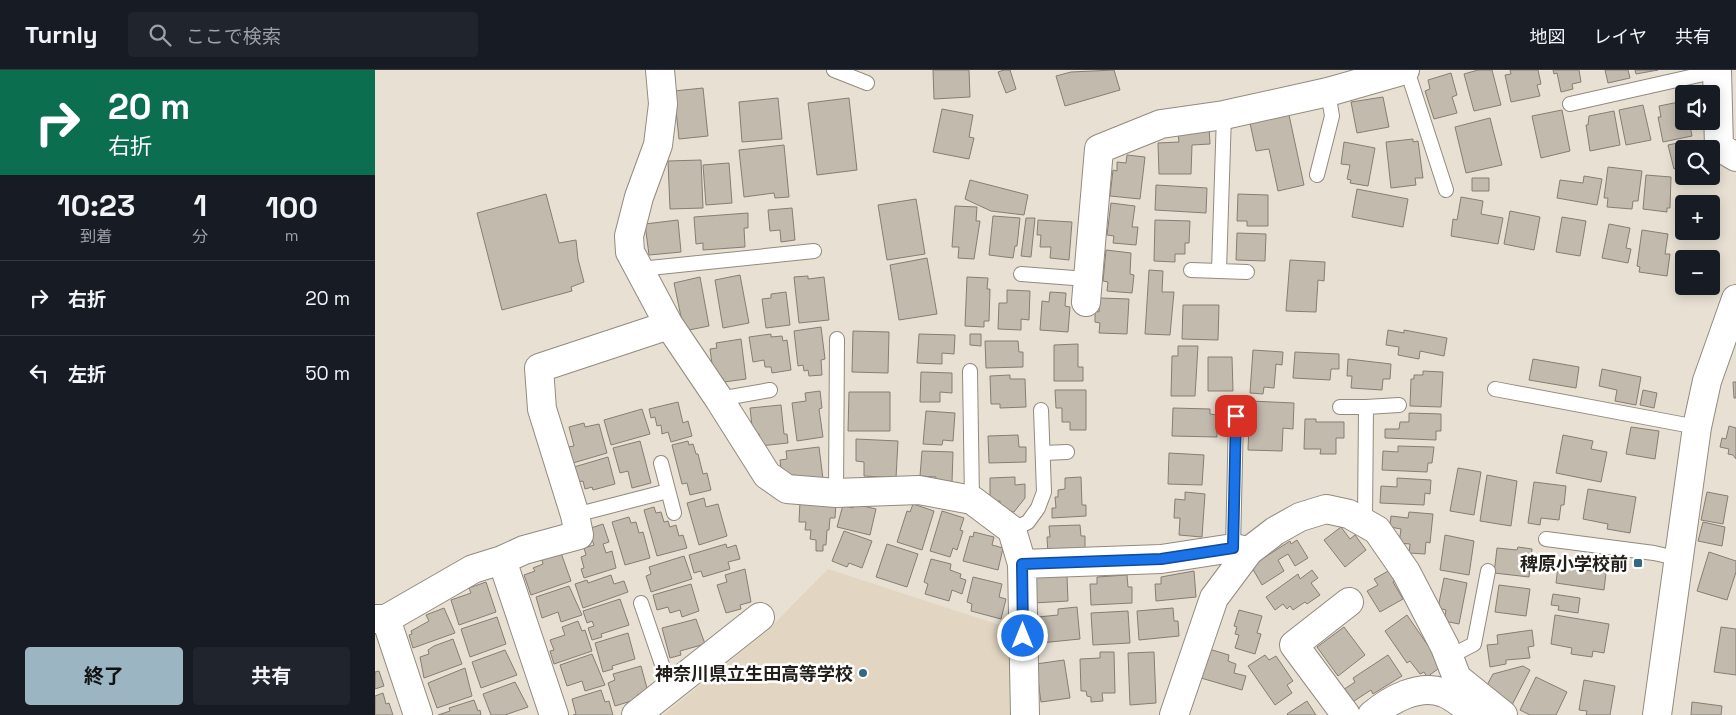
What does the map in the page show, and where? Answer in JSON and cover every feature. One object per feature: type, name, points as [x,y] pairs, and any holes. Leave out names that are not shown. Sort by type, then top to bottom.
[{"type":"street","points":[[660,70],[663,104],[658,145],[639,197],[629,236],[630,252],[669,326],[719,399],[767,475],[787,489],[836,493],[919,490],[972,500],[1012,530],[1022,564],[1025,715]]},
{"type":"street","points":[[1086,290],[1099,149],[1161,124],[1224,115],[1341,83],[1406,70]]},
{"type":"street","points":[[1717,70],[1719,147],[1736,157]]},
{"type":"street","points":[[1657,715],[1697,426],[1707,380],[1718,347],[1733,315]]},
{"type":"street","points":[[418,715],[381,619],[473,569],[502,560],[524,550],[579,536],[575,515],[542,408],[539,368],[669,326]]},
{"type":"street","points":[[1022,564],[1161,559],[1241,549],[1300,517],[1326,510],[1349,514],[1377,530],[1406,572],[1449,656],[1457,678],[1489,714]]},
{"type":"street","points":[[1174,715],[1214,598],[1241,549]]},
{"type":"street","points":[[502,560],[554,715]]},
{"type":"street","points":[[1346,715],[1294,645],[1349,602]]},
{"type":"street","points":[[636,715],[760,617]]},
{"type":"street","points":[[1372,715],[1388,701],[1418,691],[1443,692],[1489,714]]},
{"type":"lane","points":[[834,70],[867,83]]},
{"type":"lane","points":[[1406,70],[1446,190]]},
{"type":"lane","points":[[1570,104],[1717,70]]},
{"type":"lane","points":[[1317,175],[1341,83]]},
{"type":"lane","points":[[1219,270],[1224,115]]},
{"type":"lane","points":[[640,269],[814,251]]},
{"type":"lane","points":[[1191,270],[1247,272]]},
{"type":"lane","points":[[1021,274],[1086,290]]},
{"type":"lane","points":[[836,493],[837,339]]},
{"type":"lane","points":[[970,371],[972,500]]},
{"type":"lane","points":[[1495,389],[1697,426]]},
{"type":"lane","points":[[719,399],[770,390]]},
{"type":"lane","points":[[1340,406],[1399,405]]},
{"type":"lane","points":[[1365,522],[1366,406]]},
{"type":"lane","points":[[1012,530],[1028,522],[1038,508],[1044,492],[1041,410]]},
{"type":"lane","points":[[1236,416],[1241,549]]},
{"type":"lane","points":[[1043,453],[1067,452]]},
{"type":"lane","points":[[661,463],[674,513]]},
{"type":"lane","points":[[575,515],[667,491]]},
{"type":"lane","points":[[1546,539],[1680,558]]},
{"type":"lane","points":[[1449,656],[1475,644],[1488,571]]},
{"type":"lane","points":[[641,603],[670,688]]},
{"type":"shaded area","name":"神奈川県立生田高等学校","points":[[828,569],[1012,629],[1012,715],[663,715],[766,632]]},
{"type":"building","points":[[933,70],[969,70],[970,97],[934,99]]},
{"type":"building","points":[[1010,70],[1016,89],[1006,93],[998,72]]},
{"type":"building","points":[[1114,70],[1120,90],[1065,106],[1056,76],[1071,72]]},
{"type":"building","points":[[1478,70],[1492,70],[1501,105],[1474,111],[1464,74]]},
{"type":"building","points":[[1510,70],[1538,70],[1541,84],[1537,85],[1540,96],[1511,102],[1505,75],[1511,74]]},
{"type":"building","points":[[1553,70],[1579,70],[1581,82],[1572,84],[1573,89],[1561,92],[1557,73],[1554,74]]},
{"type":"building","points":[[1605,70],[1628,70],[1630,78],[1608,83]]},
{"type":"building","points":[[1635,70],[1658,70],[1636,74]]},
{"type":"building","points":[[1451,73],[1457,95],[1452,97],[1457,113],[1434,119],[1425,91],[1430,89],[1428,80]]},
{"type":"building","points":[[703,88],[708,136],[679,139],[674,91]]},
{"type":"building","points":[[1383,97],[1389,127],[1357,133],[1351,102]]},
{"type":"building","points":[[778,98],[782,139],[742,142],[739,102]]},
{"type":"building","points":[[849,98],[857,170],[817,175],[808,103]]},
{"type":"building","points":[[1675,103],[1675,130],[1691,130],[1692,136],[1663,142],[1658,117],[1661,117],[1659,106]]},
{"type":"building","points":[[1643,105],[1651,140],[1626,145],[1619,110]]},
{"type":"building","points":[[942,109],[973,115],[969,137],[974,138],[969,159],[933,152]]},
{"type":"building","points":[[1562,110],[1570,151],[1541,158],[1532,116]]},
{"type":"building","points":[[1614,111],[1620,145],[1590,151],[1586,125],[1588,125],[1589,116]]},
{"type":"building","points":[[1289,115],[1304,185],[1278,191],[1269,149],[1256,151],[1250,123]]},
{"type":"building","points":[[1490,118],[1502,165],[1466,173],[1455,127]]},
{"type":"building","points":[[1209,127],[1210,144],[1192,145],[1191,174],[1159,174],[1158,143],[1179,142],[1178,134]]},
{"type":"building","points":[[1413,139],[1413,142],[1418,141],[1423,178],[1415,178],[1416,185],[1391,188],[1386,142]]},
{"type":"building","points":[[1344,142],[1375,148],[1368,186],[1350,183],[1351,180],[1347,179],[1350,165],[1341,164]]},
{"type":"building","points":[[1675,144],[1674,169],[1668,145]]},
{"type":"building","points":[[784,145],[789,197],[775,198],[774,193],[744,197],[739,150]]},
{"type":"building","points":[[1127,155],[1145,157],[1140,199],[1110,196],[1113,170],[1117,171],[1117,162],[1126,163]]},
{"type":"building","points":[[701,160],[703,208],[670,209],[668,161]]},
{"type":"building","points":[[729,163],[732,203],[706,205],[703,165]]},
{"type":"building","points":[[1608,167],[1642,171],[1638,201],[1633,201],[1632,209],[1607,207],[1608,198],[1604,198]]},
{"type":"building","points":[[1646,175],[1671,177],[1670,208],[1667,208],[1667,212],[1643,209]]},
{"type":"building","points":[[1584,176],[1602,179],[1597,205],[1557,198],[1560,180],[1583,183]]},
{"type":"building","points":[[1472,178],[1489,178],[1489,191],[1472,191]]},
{"type":"building","points":[[970,180],[1028,195],[1024,215],[991,211],[965,199]]},
{"type":"building","points":[[1156,185],[1207,188],[1206,213],[1155,210]]},
{"type":"building","points":[[1357,189],[1408,199],[1403,227],[1352,217]]},
{"type":"building","points":[[546,194],[559,243],[576,240],[578,259],[584,282],[571,287],[572,291],[502,310],[477,213]]},
{"type":"building","points":[[1238,194],[1268,195],[1268,226],[1247,226],[1247,221],[1237,221]]},
{"type":"building","points":[[1461,197],[1483,201],[1481,214],[1503,218],[1498,244],[1451,236],[1453,219],[1457,220]]},
{"type":"building","points":[[916,199],[925,254],[887,260],[878,205]]},
{"type":"building","points":[[1111,203],[1135,206],[1132,227],[1138,227],[1136,245],[1113,243],[1114,236],[1107,235]]},
{"type":"building","points":[[955,206],[977,207],[976,221],[980,221],[974,259],[958,258],[959,247],[952,247]]},
{"type":"building","points":[[792,208],[795,240],[781,242],[780,230],[770,231],[768,210]]},
{"type":"building","points":[[1510,211],[1540,217],[1534,250],[1504,244]]},
{"type":"building","points":[[748,213],[748,228],[744,228],[745,247],[703,250],[703,243],[696,244],[694,217]]},
{"type":"building","points":[[993,216],[1020,218],[1017,246],[1015,246],[1013,258],[989,255]]},
{"type":"building","points":[[1562,217],[1586,221],[1580,256],[1556,252]]},
{"type":"building","points":[[1026,218],[1035,218],[1031,257],[1021,256]]},
{"type":"building","points":[[678,220],[681,252],[649,255],[645,224]]},
{"type":"building","points":[[1038,220],[1072,222],[1069,260],[1050,258],[1051,247],[1040,247],[1041,235],[1037,235]]},
{"type":"building","points":[[1155,220],[1190,221],[1189,243],[1185,243],[1185,254],[1175,254],[1175,262],[1154,261]]},
{"type":"building","points":[[1609,224],[1630,228],[1626,248],[1631,249],[1628,263],[1602,258]]},
{"type":"building","points":[[1642,230],[1668,234],[1665,254],[1670,254],[1667,276],[1639,272],[1640,267],[1637,266]]},
{"type":"building","points":[[1237,233],[1266,234],[1265,261],[1236,260]]},
{"type":"building","points":[[1106,250],[1131,253],[1130,274],[1134,275],[1132,293],[1107,291],[1108,282],[1103,281]]},
{"type":"building","points":[[927,258],[937,314],[899,320],[890,265]]},
{"type":"building","points":[[1290,260],[1325,262],[1324,281],[1318,280],[1316,312],[1286,311]]},
{"type":"building","points":[[1149,270],[1163,271],[1162,292],[1174,292],[1170,335],[1145,334]]},
{"type":"building","points":[[740,275],[749,323],[723,328],[715,280]]},
{"type":"building","points":[[808,276],[808,279],[824,277],[829,320],[799,323],[794,277]]},
{"type":"building","points":[[700,277],[709,326],[684,331],[674,283]]},
{"type":"building","points":[[967,277],[988,278],[987,289],[990,289],[989,321],[984,321],[984,327],[965,326]]},
{"type":"building","points":[[1007,290],[1030,291],[1029,320],[1021,319],[1021,330],[998,329],[999,303],[1007,303]]},
{"type":"building","points":[[786,292],[790,325],[766,328],[762,299],[771,298],[771,294]]},
{"type":"building","points":[[1050,292],[1066,293],[1065,306],[1070,307],[1068,332],[1040,330],[1042,301],[1049,302]]},
{"type":"building","points":[[1100,298],[1129,299],[1127,334],[1099,333],[1100,323],[1095,322],[1095,311],[1099,312]]},
{"type":"building","points":[[1183,305],[1219,305],[1218,340],[1182,339]]},
{"type":"building","points":[[821,327],[825,359],[821,360],[822,375],[809,376],[808,370],[804,371],[803,365],[798,366],[794,331]]},
{"type":"building","points":[[1388,330],[1404,333],[1404,330],[1447,338],[1444,356],[1420,351],[1419,359],[1398,355],[1399,347],[1386,345]]},
{"type":"building","points":[[853,331],[889,332],[888,373],[852,372]]},
{"type":"building","points":[[771,334],[771,337],[782,336],[783,341],[787,340],[791,370],[772,373],[771,367],[765,367],[764,360],[753,362],[749,337]]},
{"type":"building","points":[[919,334],[955,335],[954,354],[942,353],[942,364],[917,363]]},
{"type":"building","points":[[970,334],[981,334],[981,346],[970,345]]},
{"type":"building","points":[[741,339],[746,379],[724,382],[723,378],[714,379],[710,349],[717,348],[716,343]]},
{"type":"building","points":[[985,341],[1018,341],[1019,352],[1023,352],[1023,367],[986,368]]},
{"type":"building","points":[[1078,344],[1078,367],[1083,367],[1083,381],[1054,381],[1054,345]]},
{"type":"building","points":[[1178,346],[1198,346],[1195,396],[1171,396],[1172,356],[1178,356]]},
{"type":"building","points":[[1253,350],[1283,352],[1282,365],[1276,364],[1274,388],[1264,387],[1263,394],[1250,393]]},
{"type":"building","points":[[1295,352],[1339,354],[1339,369],[1331,369],[1330,380],[1293,378]]},
{"type":"building","points":[[1208,357],[1232,357],[1233,391],[1208,391]]},
{"type":"building","points":[[1348,359],[1391,364],[1390,379],[1383,379],[1382,390],[1351,388],[1352,376],[1347,376]]},
{"type":"building","points":[[1533,359],[1579,367],[1576,388],[1529,380]]},
{"type":"building","points":[[1602,369],[1641,377],[1636,405],[1615,401],[1617,390],[1599,386]]},
{"type":"building","points":[[1423,371],[1443,372],[1441,407],[1410,406],[1411,379],[1414,379],[1414,375],[1423,375]]},
{"type":"building","points":[[921,372],[952,373],[952,393],[940,392],[940,402],[920,402]]},
{"type":"building","points":[[1010,375],[1010,379],[1025,379],[1026,407],[1000,408],[1000,404],[991,404],[990,376]]},
{"type":"building","points":[[1733,382],[1736,382],[1736,398],[1734,398]]},
{"type":"building","points":[[1055,390],[1086,390],[1086,430],[1070,430],[1070,422],[1062,422],[1062,408],[1056,408]]},
{"type":"building","points":[[1643,390],[1657,393],[1654,408],[1640,405]]},
{"type":"building","points":[[820,391],[822,408],[819,409],[823,437],[797,441],[792,403],[806,401],[805,393]]},
{"type":"building","points":[[849,392],[890,392],[890,431],[848,431]]},
{"type":"building","points":[[1250,401],[1294,403],[1293,429],[1283,428],[1282,451],[1248,450]]},
{"type":"building","points":[[678,402],[683,423],[688,421],[692,436],[671,442],[668,432],[662,434],[661,425],[657,426],[655,417],[651,418],[649,409]]},
{"type":"building","points":[[781,405],[784,434],[787,434],[788,443],[760,446],[759,434],[753,435],[750,408]]},
{"type":"building","points":[[1173,408],[1210,409],[1210,414],[1217,415],[1217,437],[1172,436]]},
{"type":"building","points":[[642,409],[650,434],[611,445],[604,420]]},
{"type":"building","points":[[926,411],[955,413],[953,441],[943,440],[942,445],[923,444]]},
{"type":"building","points":[[1409,413],[1441,414],[1441,431],[1436,431],[1436,440],[1385,438],[1385,429],[1399,429],[1400,422],[1409,422]]},
{"type":"building","points":[[1305,419],[1316,419],[1316,422],[1344,422],[1344,438],[1336,438],[1336,454],[1320,454],[1321,449],[1304,449]]},
{"type":"building","points":[[584,423],[585,427],[599,424],[607,453],[573,463],[568,447],[574,446],[569,427]]},
{"type":"building","points":[[1729,426],[1736,428],[1736,459],[1733,455],[1728,454],[1729,449],[1720,447],[1722,438],[1726,439]]},
{"type":"building","points":[[1631,427],[1659,431],[1655,459],[1626,454]]},
{"type":"building","points":[[1018,435],[1019,447],[1026,447],[1026,462],[989,463],[988,436]]},
{"type":"building","points":[[1563,435],[1593,441],[1591,449],[1607,452],[1601,482],[1556,473]]},
{"type":"building","points":[[856,439],[898,441],[896,478],[864,476],[864,462],[856,461]]},
{"type":"building","points":[[640,441],[651,483],[632,488],[628,471],[620,473],[613,448]]},
{"type":"building","points":[[688,441],[689,445],[693,444],[696,454],[698,454],[703,474],[707,473],[711,490],[690,495],[687,483],[682,484],[672,445]]},
{"type":"building","points":[[1398,446],[1434,447],[1432,463],[1428,463],[1427,472],[1382,470],[1383,451],[1398,452]]},
{"type":"building","points":[[819,447],[823,479],[796,479],[796,475],[782,477],[780,460],[787,459],[786,451]]},
{"type":"building","points":[[922,451],[953,452],[952,482],[935,481],[936,477],[920,476]]},
{"type":"building","points":[[1169,453],[1204,455],[1202,485],[1168,484]]},
{"type":"building","points":[[608,457],[615,484],[593,490],[592,487],[585,489],[583,481],[578,482],[574,467]]},
{"type":"building","points":[[1458,468],[1481,472],[1474,515],[1450,511]]},
{"type":"building","points":[[1487,475],[1517,481],[1511,526],[1480,521]]},
{"type":"building","points":[[1015,477],[1015,485],[1025,484],[1025,498],[1014,512],[1000,512],[1000,501],[990,502],[990,478]]},
{"type":"building","points":[[1081,477],[1082,505],[1086,505],[1086,516],[1052,518],[1052,508],[1056,508],[1055,497],[1058,497],[1058,490],[1065,489],[1065,478]]},
{"type":"building","points":[[1397,478],[1431,480],[1430,494],[1425,493],[1424,505],[1380,503],[1381,486],[1397,487]]},
{"type":"building","points":[[1534,482],[1566,486],[1564,505],[1561,505],[1559,520],[1541,518],[1540,525],[1528,523]]},
{"type":"building","points":[[1588,489],[1636,497],[1630,533],[1607,529],[1608,524],[1583,519]]},
{"type":"building","points":[[1185,492],[1205,494],[1202,537],[1179,535],[1180,518],[1174,518],[1175,499],[1185,500]]},
{"type":"building","points":[[1707,492],[1728,496],[1723,524],[1701,520]]},
{"type":"building","points":[[704,498],[706,507],[718,504],[727,536],[699,545],[687,503]]},
{"type":"building","points":[[800,501],[836,502],[835,518],[830,518],[826,545],[823,545],[823,551],[816,551],[816,540],[810,539],[811,530],[805,530],[806,522],[799,522]]},
{"type":"building","points":[[854,504],[876,509],[870,535],[837,527],[843,505],[853,508]]},
{"type":"building","points":[[913,504],[934,511],[922,550],[897,542],[907,511],[910,512]]},
{"type":"building","points":[[654,507],[656,513],[661,512],[664,522],[668,521],[670,527],[676,525],[679,536],[683,535],[687,548],[657,556],[644,510]]},
{"type":"building","points":[[942,511],[964,518],[960,530],[963,531],[957,550],[953,548],[950,557],[930,551]]},
{"type":"building","points":[[1409,512],[1433,514],[1430,543],[1426,542],[1425,554],[1409,553],[1410,544],[1399,543],[1401,529],[1390,527],[1391,516],[1408,518]]},
{"type":"building","points":[[629,517],[631,523],[636,522],[639,533],[643,532],[650,558],[625,565],[612,522]]},
{"type":"building","points":[[1703,522],[1725,527],[1722,546],[1698,541]]},
{"type":"building","points":[[603,524],[609,542],[603,544],[606,553],[612,551],[616,568],[584,578],[581,569],[584,568],[581,557],[586,555],[584,548],[594,545],[588,529]]},
{"type":"building","points":[[1080,525],[1081,536],[1085,536],[1085,552],[1048,554],[1047,537],[1050,537],[1049,526]]},
{"type":"building","points":[[1341,527],[1350,539],[1355,535],[1366,550],[1345,567],[1324,540]]},
{"type":"building","points":[[844,531],[872,541],[862,568],[849,563],[847,567],[832,561]]},
{"type":"building","points":[[974,532],[994,537],[992,545],[1003,548],[998,570],[963,561],[970,536],[973,537]]},
{"type":"building","points":[[1445,535],[1474,541],[1469,575],[1440,570]]},
{"type":"building","points":[[1297,540],[1308,558],[1295,566],[1288,554],[1278,560],[1284,571],[1262,585],[1251,566],[1290,541],[1291,544]]},
{"type":"building","points":[[726,544],[727,548],[736,545],[740,559],[728,562],[730,569],[703,577],[701,571],[694,573],[689,555]]},
{"type":"building","points":[[887,544],[918,554],[907,587],[876,577]]},
{"type":"building","points":[[1518,547],[1532,549],[1529,577],[1494,573],[1497,548],[1517,550]]},
{"type":"building","points":[[1709,552],[1736,561],[1736,572],[1727,600],[1697,591]]},
{"type":"building","points":[[561,553],[571,581],[531,595],[524,575],[535,571],[533,568],[543,564],[542,560]]},
{"type":"building","points":[[684,556],[692,579],[651,592],[646,576],[651,574],[649,567]]},
{"type":"building","points":[[931,559],[951,564],[950,570],[961,574],[960,578],[966,580],[962,594],[952,590],[949,601],[925,594],[928,584],[924,582]]},
{"type":"building","points":[[1558,566],[1606,573],[1604,590],[1556,583]]},
{"type":"building","points":[[745,569],[751,602],[740,605],[741,609],[726,613],[717,585],[727,582],[725,575]]},
{"type":"building","points":[[1312,570],[1318,578],[1311,583],[1320,595],[1307,604],[1305,602],[1293,610],[1290,606],[1287,609],[1283,604],[1275,610],[1266,597],[1298,574],[1300,579]]},
{"type":"building","points":[[1390,570],[1396,580],[1393,582],[1403,599],[1380,612],[1367,591],[1378,585],[1374,579]]},
{"type":"building","points":[[1194,571],[1196,597],[1156,601],[1155,584],[1161,584],[1161,577]]},
{"type":"building","points":[[611,575],[614,584],[624,581],[628,592],[583,608],[575,584],[587,580],[588,583]]},
{"type":"building","points":[[1127,575],[1128,587],[1132,587],[1132,603],[1091,605],[1090,584],[1097,584],[1097,577]]},
{"type":"building","points":[[1067,576],[1068,601],[1034,603],[1033,577]]},
{"type":"building","points":[[973,577],[1002,584],[999,597],[1006,599],[1001,619],[971,611],[972,604],[967,602]]},
{"type":"building","points":[[1444,578],[1467,583],[1459,624],[1444,621],[1446,610],[1438,608]]},
{"type":"building","points":[[486,582],[496,612],[459,625],[451,600],[471,593],[469,588]]},
{"type":"building","points":[[691,584],[699,611],[682,617],[680,610],[670,613],[668,607],[657,610],[653,595]]},
{"type":"building","points":[[1499,585],[1530,589],[1526,616],[1495,612]]},
{"type":"building","points":[[569,586],[582,615],[561,622],[558,612],[542,618],[536,597]]},
{"type":"building","points":[[1553,594],[1580,598],[1578,613],[1558,610],[1559,606],[1551,605]]},
{"type":"building","points":[[620,599],[629,625],[601,634],[602,637],[592,640],[588,628],[594,626],[592,621],[587,623],[583,611]]},
{"type":"building","points":[[1077,607],[1080,639],[1040,643],[1038,617],[1058,615],[1058,609]]},
{"type":"building","points":[[444,608],[455,633],[413,648],[409,635],[412,634],[411,631],[429,621],[426,615]]},
{"type":"building","points":[[1173,608],[1174,621],[1178,621],[1179,636],[1139,640],[1137,611]]},
{"type":"building","points":[[1239,610],[1262,616],[1257,633],[1261,634],[1255,654],[1235,648],[1239,635],[1235,634],[1237,627],[1234,626]]},
{"type":"building","points":[[1128,611],[1130,643],[1093,645],[1091,613]]},
{"type":"building","points":[[1407,615],[1442,666],[1427,677],[1424,672],[1420,674],[1410,661],[1407,663],[1385,631]]},
{"type":"building","points":[[1555,615],[1609,624],[1604,653],[1593,651],[1592,657],[1571,654],[1572,648],[1551,644]]},
{"type":"building","points":[[497,617],[506,644],[470,657],[461,629]]},
{"type":"building","points":[[696,619],[705,644],[680,651],[681,655],[670,658],[662,628]]},
{"type":"building","points":[[578,621],[582,631],[585,630],[592,651],[554,664],[550,651],[554,650],[550,640],[565,635],[562,627]]},
{"type":"building","points":[[1344,627],[1365,655],[1338,676],[1317,647]]},
{"type":"building","points":[[1721,627],[1736,629],[1736,675],[1714,672]]},
{"type":"building","points":[[1532,630],[1534,646],[1528,647],[1530,658],[1506,660],[1506,664],[1490,667],[1487,645],[1498,644],[1497,635]]},
{"type":"building","points":[[628,633],[635,659],[612,666],[613,669],[603,672],[595,643]]},
{"type":"building","points":[[453,639],[462,664],[424,678],[420,657],[429,654],[428,650],[434,646]]},
{"type":"building","points":[[1209,649],[1229,655],[1228,661],[1236,664],[1234,673],[1246,676],[1242,690],[1201,678]]},
{"type":"building","points":[[505,650],[517,675],[481,688],[472,662]]},
{"type":"building","points":[[1100,652],[1114,652],[1115,693],[1102,693],[1103,701],[1091,702],[1091,697],[1087,696],[1086,691],[1081,691],[1080,659],[1100,658]]},
{"type":"building","points":[[1154,652],[1156,703],[1130,705],[1128,653]]},
{"type":"building","points":[[592,654],[605,685],[585,691],[582,681],[567,686],[560,665]]},
{"type":"building","points":[[1265,655],[1269,660],[1276,656],[1293,681],[1287,685],[1292,693],[1275,705],[1248,666]]},
{"type":"building","points":[[1388,655],[1402,676],[1373,694],[1371,690],[1348,705],[1340,692],[1355,682],[1353,678]]},
{"type":"building","points":[[1064,660],[1070,698],[1041,702],[1036,664]]},
{"type":"building","points":[[641,666],[648,692],[637,695],[638,699],[615,706],[608,683],[615,680],[613,674]]},
{"type":"building","points":[[1523,666],[1530,670],[1512,705],[1495,696],[1486,687],[1493,674]]},
{"type":"building","points":[[465,668],[472,696],[437,708],[428,683]]},
{"type":"building","points":[[379,671],[384,686],[375,689],[375,672]]},
{"type":"building","points":[[1536,677],[1567,692],[1556,715],[1530,715],[1520,710]]},
{"type":"building","points":[[1584,680],[1615,686],[1610,715],[1586,715],[1587,711],[1579,710]]},
{"type":"building","points":[[515,682],[528,707],[505,715],[491,715],[483,694]]},
{"type":"building","points":[[601,690],[605,702],[609,701],[613,715],[573,715],[576,714],[572,699]]},
{"type":"building","points":[[383,693],[386,704],[389,703],[393,715],[375,715],[375,696]]},
{"type":"building","points":[[474,700],[481,715],[438,715],[450,711],[449,708]]},
{"type":"building","points":[[1307,701],[1316,715],[1287,714]]},
{"type":"building","points":[[1692,702],[1722,706],[1721,715],[1691,715]]},
{"type":"place","name":"稗原小学校前","points":[[1638,563]]},
{"type":"place","name":"神奈川県立生田高等学校","points":[[863,673]]},
{"type":"route","points":[[1023,636],[1022,564],[1161,559],[1233,548],[1236,416]]}]
